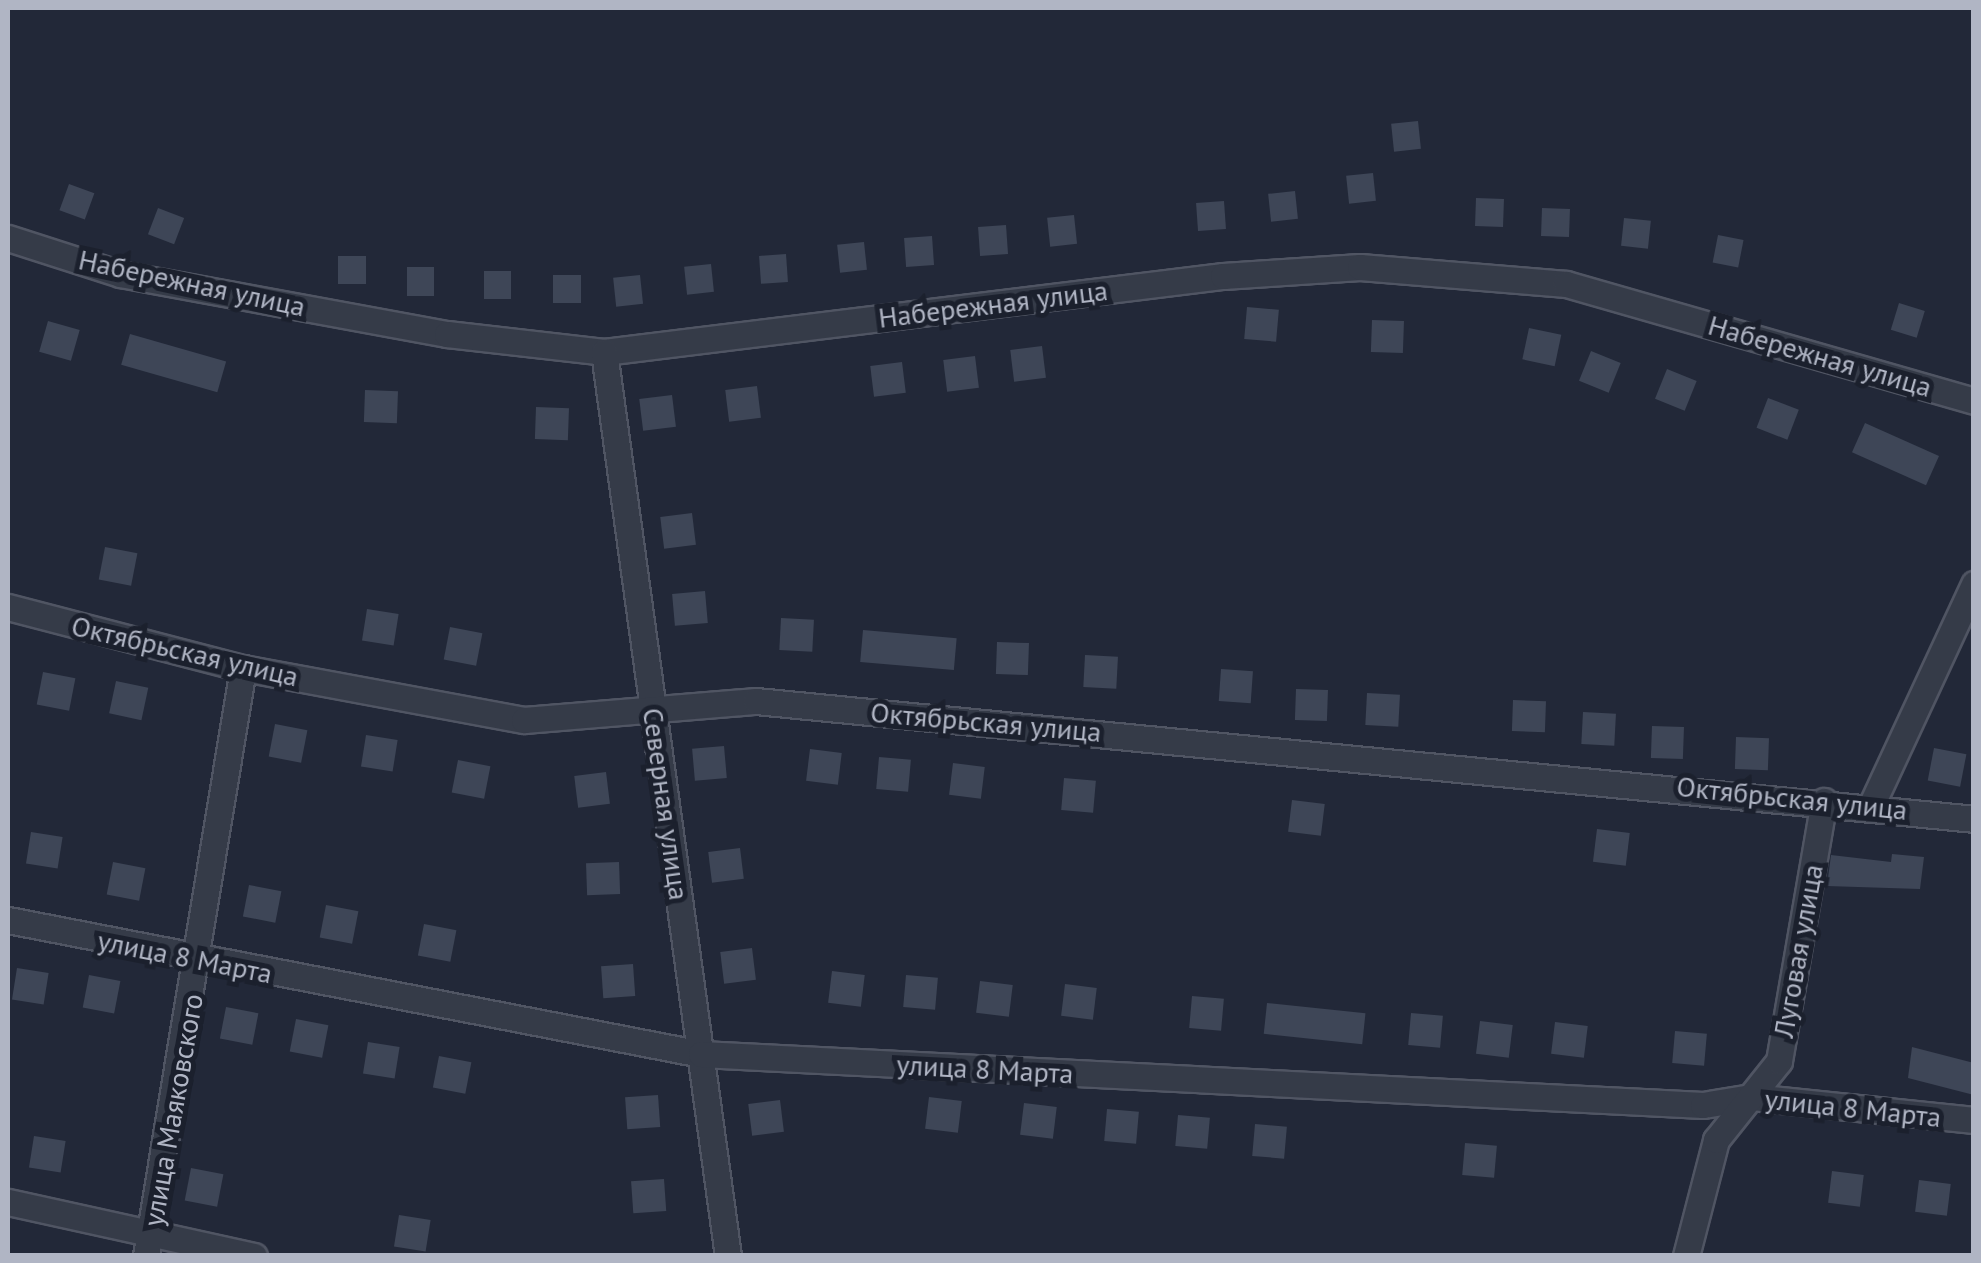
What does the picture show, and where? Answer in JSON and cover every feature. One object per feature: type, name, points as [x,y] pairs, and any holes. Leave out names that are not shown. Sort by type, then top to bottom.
[{"type":"street","name":"Набережная улица","points":[[8,238],[120,274],[447,334],[604,352],[1360,267],[1566,284],[1974,401]]},
{"type":"street","name":"Северная улица","points":[[604,352],[728,1256]]},
{"type":"street","points":[[1870,806],[1974,584]]},
{"type":"street","name":"Октябрьская улица","points":[[8,607],[242,668],[524,720],[653,706],[756,701],[1824,801],[1974,819]]},
{"type":"street","name":"улица Маяковского","points":[[149,1244],[198,961],[242,668]]},
{"type":"street","name":"Луговая улица","points":[[1686,1256],[1716,1140],[1779,1061],[1824,801]]},
{"type":"street","name":"улица 8 Марта","points":[[8,920],[198,961],[701,1054],[1704,1106],[1752,1096],[1974,1120]]},
{"type":"street","points":[[8,1202],[149,1244],[254,1256]]},
{"type":"building","points":[[1418,121],[1421,149],[1394,152],[1391,124]]},
{"type":"building","points":[[1373,173],[1376,201],[1349,204],[1346,176]]},
{"type":"building","points":[[69,184],[94,193],[85,220],[59,210]]},
{"type":"building","points":[[1295,191],[1298,219],[1271,222],[1268,194]]},
{"type":"building","points":[[1476,198],[1504,199],[1503,227],[1475,226]]},
{"type":"building","points":[[1224,201],[1226,229],[1198,231],[1196,203]]},
{"type":"building","points":[[158,208],[184,218],[174,244],[148,234]]},
{"type":"building","points":[[1542,208],[1570,209],[1569,237],[1541,236]]},
{"type":"building","points":[[1074,215],[1077,244],[1050,247],[1047,218]]},
{"type":"building","points":[[1624,218],[1651,221],[1648,249],[1621,246]]},
{"type":"building","points":[[1006,225],[1008,254],[980,256],[978,227]]},
{"type":"building","points":[[1718,235],[1744,240],[1738,267],[1713,262]]},
{"type":"building","points":[[932,236],[934,265],[906,267],[904,238]]},
{"type":"building","points":[[864,242],[867,270],[840,273],[837,245]]},
{"type":"building","points":[[786,254],[788,282],[761,284],[759,256]]},
{"type":"building","points":[[338,256],[366,256],[366,284],[338,284]]},
{"type":"building","points":[[711,264],[714,292],[687,295],[684,267]]},
{"type":"building","points":[[407,267],[434,267],[434,296],[407,296]]},
{"type":"building","points":[[484,271],[511,271],[511,299],[484,299]]},
{"type":"building","points":[[553,275],[581,275],[581,303],[553,303]]},
{"type":"building","points":[[640,275],[643,304],[616,307],[613,278]]},
{"type":"building","points":[[1899,303],[1925,311],[1917,338],[1891,330]]},
{"type":"building","points":[[1247,307],[1279,310],[1276,342],[1244,339]]},
{"type":"building","points":[[1372,320],[1404,321],[1403,353],[1371,352]]},
{"type":"building","points":[[48,321],[80,330],[71,361],[39,352]]},
{"type":"building","points":[[1529,328],[1561,335],[1555,366],[1522,359]]},
{"type":"building","points":[[130,334],[226,362],[217,392],[121,365]]},
{"type":"building","points":[[1042,346],[1046,378],[1014,382],[1010,350]]},
{"type":"building","points":[[1591,351],[1621,363],[1609,393],[1579,381]]},
{"type":"building","points":[[975,356],[979,388],[947,392],[943,360]]},
{"type":"building","points":[[902,362],[906,393],[874,397],[870,366]]},
{"type":"building","points":[[1667,369],[1697,381],[1685,411],[1655,399]]},
{"type":"building","points":[[757,386],[761,418],[729,422],[725,390]]},
{"type":"building","points":[[365,390],[398,391],[397,423],[364,422]]},
{"type":"building","points":[[672,395],[676,427],[643,431],[639,399]]},
{"type":"building","points":[[1768,398],[1799,410],[1787,440],[1757,428]]},
{"type":"building","points":[[536,407],[569,408],[568,440],[535,439]]},
{"type":"building","points":[[1865,423],[1939,456],[1926,485],[1852,452]]},
{"type":"building","points":[[692,513],[696,545],[664,549],[660,517]]},
{"type":"building","points":[[105,547],[137,553],[131,586],[99,579]]},
{"type":"building","points":[[705,591],[708,623],[675,626],[672,594]]},
{"type":"building","points":[[367,609],[399,614],[394,646],[362,641]]},
{"type":"building","points":[[781,618],[814,620],[812,652],[779,650]]},
{"type":"building","points":[[450,627],[482,633],[476,666],[444,659]]},
{"type":"building","points":[[863,630],[957,638],[954,670],[860,662]]},
{"type":"building","points":[[997,642],[1029,643],[1028,675],[996,674]]},
{"type":"building","points":[[1085,655],[1118,657],[1116,689],[1083,687]]},
{"type":"building","points":[[1221,669],[1253,671],[1251,703],[1219,701]]},
{"type":"building","points":[[43,672],[75,678],[69,711],[37,704]]},
{"type":"building","points":[[116,681],[148,688],[141,720],[109,713]]},
{"type":"building","points":[[1296,689],[1328,690],[1327,721],[1295,720]]},
{"type":"building","points":[[1367,693],[1400,695],[1398,727],[1365,725]]},
{"type":"building","points":[[1513,700],[1546,701],[1545,732],[1512,731]]},
{"type":"building","points":[[1583,712],[1616,714],[1614,746],[1581,744]]},
{"type":"building","points":[[275,724],[307,730],[301,763],[269,756]]},
{"type":"building","points":[[1652,726],[1684,727],[1683,759],[1651,758]]},
{"type":"building","points":[[366,735],[398,740],[393,772],[361,767]]},
{"type":"building","points":[[1736,737],[1769,738],[1768,770],[1735,769]]},
{"type":"building","points":[[724,746],[727,778],[695,781],[692,749]]},
{"type":"building","points":[[1934,748],[1966,754],[1960,787],[1928,780]]},
{"type":"building","points":[[810,749],[842,753],[838,785],[806,781]]},
{"type":"building","points":[[879,757],[911,760],[908,792],[876,789]]},
{"type":"building","points":[[458,760],[490,766],[484,799],[452,792]]},
{"type":"building","points":[[953,763],[985,767],[981,799],[949,795]]},
{"type":"building","points":[[606,772],[610,804],[578,808],[574,776]]},
{"type":"building","points":[[1064,778],[1096,781],[1093,813],[1061,810]]},
{"type":"building","points":[[1292,800],[1325,804],[1321,836],[1288,832]]},
{"type":"building","points":[[1597,829],[1630,833],[1626,866],[1593,862]]},
{"type":"building","points":[[31,832],[63,837],[58,869],[26,864]]},
{"type":"building","points":[[740,848],[744,879],[712,883],[708,852]]},
{"type":"building","points":[[1892,854],[1924,857],[1920,889],[1827,886],[1831,855],[1891,862]]},
{"type":"building","points":[[113,862],[145,868],[139,901],[107,894]]},
{"type":"building","points":[[619,862],[620,894],[587,895],[586,863]]},
{"type":"building","points":[[249,885],[281,891],[275,923],[243,916]]},
{"type":"building","points":[[326,905],[358,911],[352,944],[320,937]]},
{"type":"building","points":[[424,924],[456,930],[450,962],[418,955]]},
{"type":"building","points":[[752,948],[756,980],[724,984],[720,952]]},
{"type":"building","points":[[633,964],[635,996],[603,998],[601,966]]},
{"type":"building","points":[[17,968],[49,973],[44,1005],[12,1000]]},
{"type":"building","points":[[832,971],[865,975],[861,1007],[828,1003]]},
{"type":"building","points":[[89,975],[120,981],[114,1013],[83,1007]]},
{"type":"building","points":[[906,975],[938,978],[935,1010],[903,1007]]},
{"type":"building","points":[[980,981],[1013,985],[1009,1017],[976,1013]]},
{"type":"building","points":[[1065,984],[1097,988],[1093,1020],[1061,1016]]},
{"type":"building","points":[[1192,996],[1224,999],[1221,1031],[1189,1028]]},
{"type":"building","points":[[1267,1003],[1365,1013],[1362,1044],[1264,1034]]},
{"type":"building","points":[[226,1007],[258,1013],[252,1045],[220,1038]]},
{"type":"building","points":[[1411,1013],[1443,1016],[1440,1048],[1408,1045]]},
{"type":"building","points":[[296,1019],[328,1025],[322,1058],[290,1051]]},
{"type":"building","points":[[1480,1021],[1513,1025],[1509,1058],[1476,1054]]},
{"type":"building","points":[[1555,1022],[1588,1026],[1584,1058],[1551,1054]]},
{"type":"building","points":[[1675,1031],[1707,1034],[1704,1066],[1672,1063]]},
{"type":"building","points":[[368,1042],[400,1047],[395,1079],[363,1074]]},
{"type":"building","points":[[1912,1047],[1974,1063],[1974,1095],[1908,1078]]},
{"type":"building","points":[[439,1056],[471,1062],[465,1094],[433,1087]]},
{"type":"building","points":[[658,1095],[660,1127],[627,1129],[625,1097]]},
{"type":"building","points":[[929,1097],[962,1101],[958,1133],[925,1129]]},
{"type":"building","points":[[780,1100],[784,1132],[752,1136],[748,1104]]},
{"type":"building","points":[[1024,1103],[1057,1107],[1053,1139],[1020,1135]]},
{"type":"building","points":[[1107,1109],[1139,1112],[1136,1144],[1104,1141]]},
{"type":"building","points":[[1178,1115],[1210,1118],[1207,1149],[1175,1146]]},
{"type":"building","points":[[1255,1124],[1287,1127],[1284,1159],[1252,1156]]},
{"type":"building","points":[[34,1136],[66,1141],[61,1173],[29,1168]]},
{"type":"building","points":[[1465,1143],[1497,1146],[1494,1178],[1462,1175]]},
{"type":"building","points":[[191,1168],[223,1174],[217,1207],[185,1200]]},
{"type":"building","points":[[1832,1171],[1864,1175],[1860,1207],[1828,1203]]},
{"type":"building","points":[[664,1179],[666,1211],[633,1213],[631,1181]]},
{"type":"building","points":[[1919,1180],[1951,1184],[1947,1216],[1915,1212]]},
{"type":"building","points":[[399,1215],[431,1220],[426,1252],[394,1247]]}]
